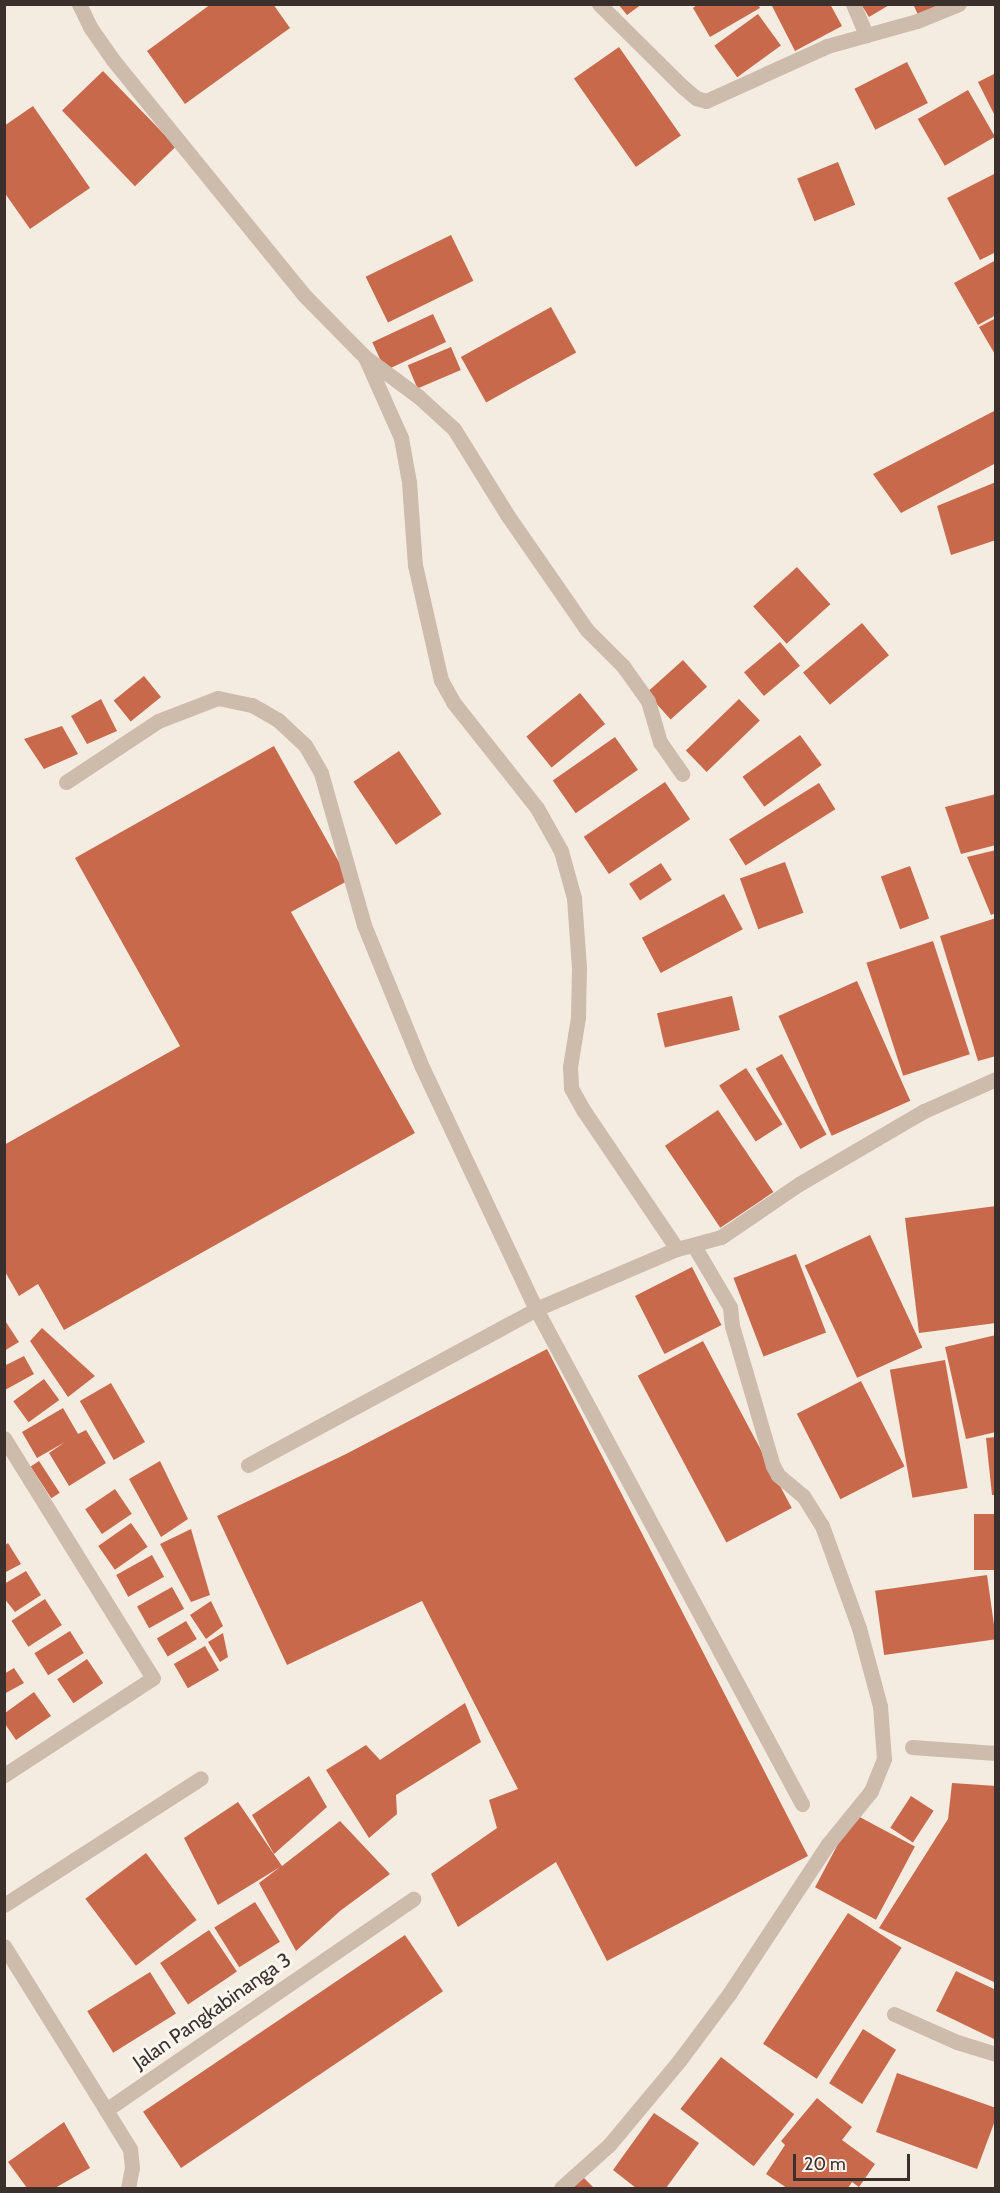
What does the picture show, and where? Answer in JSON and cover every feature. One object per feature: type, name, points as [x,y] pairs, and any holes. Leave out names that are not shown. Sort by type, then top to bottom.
[{"type":"street","points":[[79,4],[90,27],[113,60],[303,294],[365,357],[419,397],[454,429],[508,516],[587,630],[623,666],[648,701],[660,742],[682,774]]},
{"type":"street","points":[[599,4],[683,87],[696,98],[706,101],[827,46],[917,21],[959,4]]},
{"type":"street","points":[[853,4],[866,35]]},
{"type":"street","points":[[365,357],[401,438],[409,482],[415,565],[441,680],[453,702],[537,808],[561,851],[574,898],[579,968],[578,1017],[570,1067],[571,1088],[677,1249]]},
{"type":"street","points":[[66,782],[158,721],[218,698],[252,705],[278,720],[305,745],[321,773],[364,925],[422,1066],[536,1309],[802,1804]]},
{"type":"street","points":[[248,1465],[536,1309],[677,1249],[721,1237],[799,1184],[924,1111],[996,1079]]},
{"type":"street","points":[[561,2188],[609,2145],[679,2061],[729,1994],[828,1844],[871,1791],[884,1759],[885,1744],[880,1706],[858,1628],[822,1526],[803,1496],[778,1476],[773,1467],[732,1326],[730,1307],[694,1246]]},
{"type":"street","points":[[4,1438],[153,1678],[4,1774]]},
{"type":"street","points":[[912,1747],[996,1753]]},
{"type":"street","points":[[4,1905],[201,1778]]},
{"type":"street","name":"Jalan Pangkabinanga 3","points":[[106,2110],[413,1899]]},
{"type":"street","points":[[4,1946],[130,2149],[132,2168],[128,2188]]},
{"type":"street","points":[[894,2014],[957,2042],[996,2054]]},
{"type":"building","points":[[211,4],[273,4],[290,28],[185,104],[147,51]]},
{"type":"building","points":[[618,4],[642,4],[627,15]]},
{"type":"building","points":[[698,4],[758,4],[760,8],[710,37],[693,8]]},
{"type":"building","points":[[771,4],[830,4],[842,26],[795,51]]},
{"type":"building","points":[[861,4],[891,4],[869,17]]},
{"type":"building","points":[[913,4],[948,4],[920,19]]},
{"type":"building","points":[[758,14],[781,46],[737,77],[714,46]]},
{"type":"building","points":[[619,47],[681,135],[636,167],[574,79]]},
{"type":"building","points":[[907,62],[928,103],[875,130],[854,89]]},
{"type":"building","points":[[103,71],[176,147],[135,186],[62,111]]},
{"type":"building","points":[[996,73],[996,118],[978,82]]},
{"type":"building","points":[[968,90],[995,137],[945,166],[918,119]]},
{"type":"building","points":[[33,106],[90,188],[30,229],[4,192],[4,126]]},
{"type":"building","points":[[838,162],[855,205],[814,221],[797,178]]},
{"type":"building","points":[[996,173],[996,252],[980,260],[947,198]]},
{"type":"building","points":[[451,235],[473,281],[388,322],[366,277]]},
{"type":"building","points":[[996,260],[996,315],[978,325],[954,283]]},
{"type":"building","points":[[551,307],[576,352],[486,402],[461,357]]},
{"type":"building","points":[[433,314],[446,342],[385,370],[372,342]]},
{"type":"building","points":[[996,318],[996,356],[979,327]]},
{"type":"building","points":[[451,347],[461,370],[418,388],[408,365]]},
{"type":"building","points":[[996,410],[996,463],[901,513],[873,474]]},
{"type":"building","points":[[996,482],[996,540],[951,555],[937,506]]},
{"type":"building","points":[[797,567],[830,604],[787,644],[753,606]]},
{"type":"building","points":[[862,623],[889,655],[830,705],[803,672]]},
{"type":"building","points":[[780,642],[800,666],[764,696],[744,672]]},
{"type":"building","points":[[683,660],[707,687],[671,720],[647,693]]},
{"type":"building","points":[[144,676],[161,697],[131,722],[114,701]]},
{"type":"building","points":[[580,693],[605,724],[552,768],[526,736]]},
{"type":"building","points":[[101,699],[117,731],[87,744],[71,716]]},
{"type":"building","points":[[739,699],[760,721],[707,772],[686,750]]},
{"type":"building","points":[[62,726],[78,754],[44,769],[24,739]]},
{"type":"building","points":[[800,735],[822,765],[764,807],[743,777]]},
{"type":"building","points":[[615,737],[638,770],[576,813],[553,781]]},
{"type":"building","points":[[274,746],[349,880],[291,912],[415,1133],[64,1330],[38,1284],[19,1296],[4,1270],[4,1145],[180,1046],[75,858]]},
{"type":"building","points":[[399,751],[441,814],[396,845],[353,782]]},
{"type":"building","points":[[665,782],[690,819],[609,874],[584,837]]},
{"type":"building","points":[[819,783],[835,809],[746,865],[729,839]]},
{"type":"building","points":[[996,794],[996,845],[961,854],[945,807]]},
{"type":"building","points":[[996,850],[996,913],[991,915],[967,857]]},
{"type":"building","points":[[785,862],[803,913],[758,929],[740,878]]},
{"type":"building","points":[[661,863],[672,880],[640,900],[629,884]]},
{"type":"building","points":[[910,866],[929,919],[900,929],[881,877]]},
{"type":"building","points":[[724,894],[743,929],[661,973],[642,938]]},
{"type":"building","points":[[996,918],[996,1056],[978,1061],[940,936]]},
{"type":"building","points":[[933,941],[970,1054],[903,1076],[866,963]]},
{"type":"building","points":[[857,981],[910,1101],[832,1136],[778,1016]]},
{"type":"building","points":[[732,996],[740,1030],[665,1047],[657,1013]]},
{"type":"building","points":[[782,1054],[827,1134],[800,1149],[756,1069]]},
{"type":"building","points":[[746,1068],[782,1124],[756,1142],[719,1085]]},
{"type":"building","points":[[718,1110],[773,1192],[720,1228],[665,1146]]},
{"type":"building","points":[[996,1206],[996,1323],[919,1333],[905,1218]]},
{"type":"building","points":[[870,1235],[922,1347],[857,1378],[805,1265]]},
{"type":"building","points":[[796,1254],[826,1332],[764,1356],[733,1278]]},
{"type":"building","points":[[692,1267],[722,1325],[664,1354],[635,1296]]},
{"type":"building","points":[[4,1319],[19,1342],[4,1351]]},
{"type":"building","points":[[42,1328],[95,1376],[68,1397],[30,1341]]},
{"type":"building","points":[[996,1335],[996,1432],[966,1439],[945,1347]]},
{"type":"building","points":[[703,1341],[792,1508],[726,1543],[638,1376]]},
{"type":"building","points":[[547,1349],[808,1856],[607,1961],[556,1862],[458,1927],[431,1874],[497,1828],[489,1800],[518,1789],[422,1601],[287,1665],[217,1516],[346,1454]]},
{"type":"building","points":[[24,1356],[34,1374],[5,1390],[4,1366]]},
{"type":"building","points":[[945,1360],[968,1488],[912,1498],[890,1370]]},
{"type":"building","points":[[44,1379],[59,1400],[29,1422],[13,1401]]},
{"type":"building","points":[[861,1381],[905,1467],[840,1499],[797,1414]]},
{"type":"building","points":[[111,1383],[145,1442],[114,1460],[80,1401]]},
{"type":"building","points":[[63,1408],[78,1434],[86,1430],[106,1463],[69,1486],[49,1453],[65,1442],[37,1458],[22,1432]]},
{"type":"building","points":[[996,1437],[996,1495],[992,1495],[986,1438]]},
{"type":"building","points":[[39,1461],[60,1493],[51,1498],[31,1466]]},
{"type":"building","points":[[160,1461],[188,1519],[161,1537],[129,1479]]},
{"type":"building","points":[[115,1489],[132,1514],[102,1534],[85,1509]]},
{"type":"building","points":[[974,1514],[996,1514],[996,1570],[974,1570]]},
{"type":"building","points":[[131,1523],[148,1547],[115,1570],[98,1546]]},
{"type":"building","points":[[191,1529],[210,1595],[191,1602],[160,1544]]},
{"type":"building","points":[[8,1543],[21,1564],[4,1573],[4,1546]]},
{"type":"building","points":[[152,1555],[164,1577],[128,1597],[116,1575]]},
{"type":"building","points":[[26,1571],[41,1595],[15,1612],[4,1598],[4,1584]]},
{"type":"building","points":[[987,1575],[996,1639],[884,1655],[875,1591]]},
{"type":"building","points":[[172,1587],[184,1609],[149,1628],[137,1606]]},
{"type":"building","points":[[45,1599],[62,1625],[28,1647],[11,1621]]},
{"type":"building","points":[[211,1601],[223,1626],[206,1639],[190,1615]]},
{"type":"building","points":[[186,1621],[197,1639],[168,1657],[157,1639]]},
{"type":"building","points":[[70,1631],[84,1653],[48,1675],[34,1653]]},
{"type":"building","points":[[223,1633],[228,1657],[220,1662],[208,1642]]},
{"type":"building","points":[[205,1646],[219,1670],[188,1688],[174,1664]]},
{"type":"building","points":[[87,1659],[103,1683],[73,1703],[57,1679]]},
{"type":"building","points":[[14,1668],[24,1683],[4,1694],[4,1674]]},
{"type":"building","points":[[34,1692],[51,1716],[16,1740],[5,1724],[5,1713]]},
{"type":"building","points":[[465,1703],[481,1742],[396,1795],[397,1814],[369,1838],[326,1770],[366,1745],[380,1760]]},
{"type":"building","points":[[309,1776],[327,1807],[274,1854],[252,1815]]},
{"type":"building","points":[[952,1783],[996,1786],[996,1983],[879,1928],[948,1819]]},
{"type":"building","points":[[911,1796],[934,1811],[913,1843],[890,1828]]},
{"type":"building","points":[[238,1802],[282,1866],[340,1821],[390,1874],[340,1911],[296,1951],[259,1883],[280,1867],[218,1905],[184,1838]]},
{"type":"building","points":[[854,1814],[915,1846],[876,1920],[815,1887]]},
{"type":"building","points":[[146,1853],[197,1920],[136,1966],[85,1899]]},
{"type":"building","points":[[255,1902],[280,1942],[239,1967],[214,1927]]},
{"type":"building","points":[[848,1913],[902,1948],[817,2079],[763,2044]]},
{"type":"building","points":[[209,1930],[237,1971],[188,2004],[160,1963]]},
{"type":"building","points":[[405,1935],[443,1991],[181,2168],[143,2112]]},
{"type":"building","points":[[956,1971],[996,1990],[996,2040],[936,2011]]},
{"type":"building","points":[[150,1972],[176,2014],[113,2053],[87,2011]]},
{"type":"building","points":[[863,2029],[896,2050],[862,2104],[829,2083]]},
{"type":"building","points":[[721,2057],[794,2114],[754,2166],[680,2109]]},
{"type":"building","points":[[897,2073],[996,2108],[996,2118],[977,2169],[876,2132]]},
{"type":"building","points":[[817,2098],[852,2127],[842,2140],[875,2164],[859,2187],[852,2182],[848,2188],[787,2188],[766,2174],[785,2145],[781,2141]]},
{"type":"building","points":[[654,2113],[699,2143],[666,2188],[636,2188],[613,2170]]},
{"type":"building","points":[[64,2122],[90,2168],[55,2188],[27,2188],[8,2162]]},
{"type":"building","points":[[583,2177],[594,2188],[569,2188]]}]
